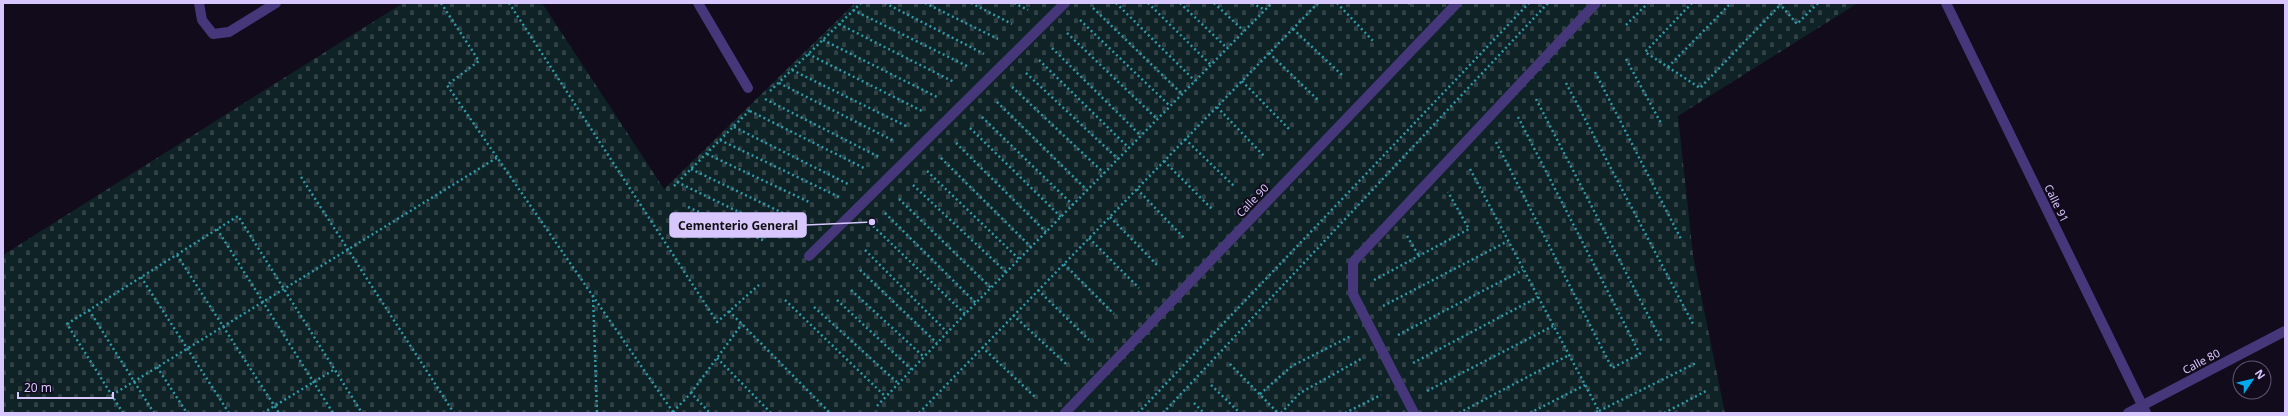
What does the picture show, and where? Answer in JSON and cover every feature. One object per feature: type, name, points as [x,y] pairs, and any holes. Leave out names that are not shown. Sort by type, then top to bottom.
[{"type":"street","points":[[199,3],[202,20],[213,34],[229,32],[276,3]]},
{"type":"street","points":[[698,3],[748,88]]},
{"type":"street","points":[[809,256],[1065,3]]},
{"type":"street","name":"Calle 90","points":[[1064,413],[1457,3]]},
{"type":"street","points":[[1414,413],[1353,294],[1353,262],[1596,3]]},
{"type":"street","name":"Calle 91","points":[[1946,3],[2144,409]]},
{"type":"street","name":"Calle 80","points":[[2128,413],[2144,409],[2285,331]]},
{"type":"path","points":[[441,3],[479,61],[447,85],[593,295],[672,412],[691,393],[742,324]]},
{"type":"path","points":[[509,3],[716,322],[759,286]]},
{"type":"path","points":[[885,3],[986,54]]},
{"type":"path","points":[[924,3],[1000,40]]},
{"type":"path","points":[[971,3],[1015,25]]},
{"type":"path","points":[[1014,3],[1029,11]]},
{"type":"path","points":[[1116,3],[1195,81]]},
{"type":"path","points":[[1148,3],[1211,65]]},
{"type":"path","points":[[1180,3],[1227,48]]},
{"type":"path","points":[[1214,3],[1244,31]]},
{"type":"path","points":[[1252,3],[1265,10]]},
{"type":"path","points":[[877,406],[947,332],[1272,3]]},
{"type":"path","points":[[919,413],[1318,3]]},
{"type":"path","points":[[1337,3],[1374,42]]},
{"type":"path","points":[[1138,413],[1529,3]]},
{"type":"path","points":[[1163,413],[1548,3]]},
{"type":"path","points":[[1626,25],[1648,3]]},
{"type":"path","points":[[1692,3],[1644,52],[1700,88],[1781,3],[1797,24],[1818,3]]},
{"type":"path","points":[[1668,67],[1731,3]]},
{"type":"path","points":[[1093,8],[1182,94]]},
{"type":"path","points":[[853,10],[972,68]]},
{"type":"path","points":[[1080,20],[1170,106]]},
{"type":"path","points":[[839,24],[956,83]]},
{"type":"path","points":[[1293,29],[1342,76]]},
{"type":"path","points":[[1067,33],[1157,119]]},
{"type":"path","points":[[823,40],[940,99]]},
{"type":"path","points":[[1052,48],[1141,136]]},
{"type":"path","points":[[1269,53],[1318,100]]},
{"type":"path","points":[[808,54],[926,113]]},
{"type":"path","points":[[1039,60],[1129,148]]},
{"type":"path","points":[[1626,60],[1662,125]]},
{"type":"path","points":[[792,70],[910,128]]},
{"type":"path","points":[[1595,72],[1682,240]]},
{"type":"path","points":[[1026,73],[1118,159]]},
{"type":"path","points":[[1242,81],[1290,130]]},
{"type":"path","points":[[779,83],[897,142]]},
{"type":"path","points":[[1566,83],[1693,324]]},
{"type":"path","points":[[1012,87],[1104,174]]},
{"type":"path","points":[[1534,96],[1662,342]]},
{"type":"path","points":[[763,98],[881,158]]},
{"type":"path","points":[[997,102],[1087,190]]},
{"type":"path","points":[[1217,107],[1264,156]]},
{"type":"path","points":[[750,111],[869,170]]},
{"type":"path","points":[[1495,140],[1612,368],[1640,354],[1517,114]]},
{"type":"path","points":[[982,117],[1073,205]]},
{"type":"path","points":[[734,127],[853,186]]},
{"type":"path","points":[[970,128],[1061,217]]},
{"type":"path","points":[[1185,139],[1235,187]]},
{"type":"path","points":[[720,140],[841,198]]},
{"type":"path","points":[[956,143],[1046,232]]},
{"type":"path","points":[[707,154],[809,202]]},
{"type":"path","points":[[112,395],[285,290],[498,157]]},
{"type":"path","points":[[941,158],[1031,247]]},
{"type":"path","points":[[1164,161],[1213,210]]},
{"type":"path","points":[[1469,167],[1585,385],[1597,412],[1696,363]]},
{"type":"path","points":[[691,169],[787,215]]},
{"type":"path","points":[[927,171],[1019,259]]},
{"type":"path","points":[[301,177],[454,413]]},
{"type":"path","points":[[677,182],[772,228]]},
{"type":"path","points":[[913,185],[1006,272]]},
{"type":"path","points":[[1137,189],[1185,239]]},
{"type":"path","points":[[1371,282],[1469,229],[1447,190]]},
{"type":"path","points":[[899,199],[991,288]]},
{"type":"path","points":[[688,207],[765,241]]},
{"type":"path","points":[[886,213],[976,303]]},
{"type":"path","points":[[123,413],[67,324],[238,216],[362,413]]},
{"type":"path","points":[[1110,217],[1159,266]]},
{"type":"path","points":[[872,226],[965,314]]},
{"type":"path","points":[[217,229],[333,413]]},
{"type":"path","points":[[1406,232],[1419,256]]},
{"type":"path","points":[[1089,238],[1139,288]]},
{"type":"path","points":[[1380,307],[1508,241]]},
{"type":"path","points":[[865,250],[947,332]]},
{"type":"path","points":[[177,255],[278,413]]},
{"type":"path","points":[[1064,264],[1114,314]]},
{"type":"path","points":[[860,270],[937,343]]},
{"type":"path","points":[[1396,336],[1523,270]]},
{"type":"path","points":[[141,277],[229,413]]},
{"type":"path","points":[[851,290],[924,357]]},
{"type":"path","points":[[1038,290],[1089,340]]},
{"type":"path","points":[[593,295],[597,413]]},
{"type":"path","points":[[1411,365],[1538,297]]},
{"type":"path","points":[[785,300],[886,397]]},
{"type":"path","points":[[837,300],[912,370]]},
{"type":"path","points":[[814,307],[899,384]]},
{"type":"path","points":[[89,310],[154,413]]},
{"type":"path","points":[[729,311],[830,413]]},
{"type":"path","points":[[1013,315],[1066,364]]},
{"type":"path","points":[[1424,392],[1553,326]]},
{"type":"path","points":[[1260,394],[1292,366],[1355,333]]},
{"type":"path","points":[[982,347],[1035,397]]},
{"type":"path","points":[[1281,413],[1300,393],[1367,356]]},
{"type":"path","points":[[1459,413],[1569,356]]},
{"type":"path","points":[[717,358],[771,413]]},
{"type":"path","points":[[1230,364],[1278,413]]},
{"type":"path","points":[[157,367],[187,413]]},
{"type":"path","points":[[263,413],[335,369]]},
{"type":"path","points":[[1211,384],[1240,413]]},
{"type":"path","points":[[1530,413],[1585,385]]},
{"type":"path","points":[[1664,413],[1708,390]]},
{"type":"path","points":[[1345,413],[1386,392]]},
{"type":"path","points":[[691,393],[710,413]]},
{"type":"path","points":[[1194,403],[1204,413]]},
{"type":"green space","points":[[403,3],[542,3],[664,189],[855,3],[1858,3],[1678,116],[1693,255],[1725,413],[3,413],[3,255]]},
{"type":"place","name":"Cementerio General","points":[[872,222]]}]
